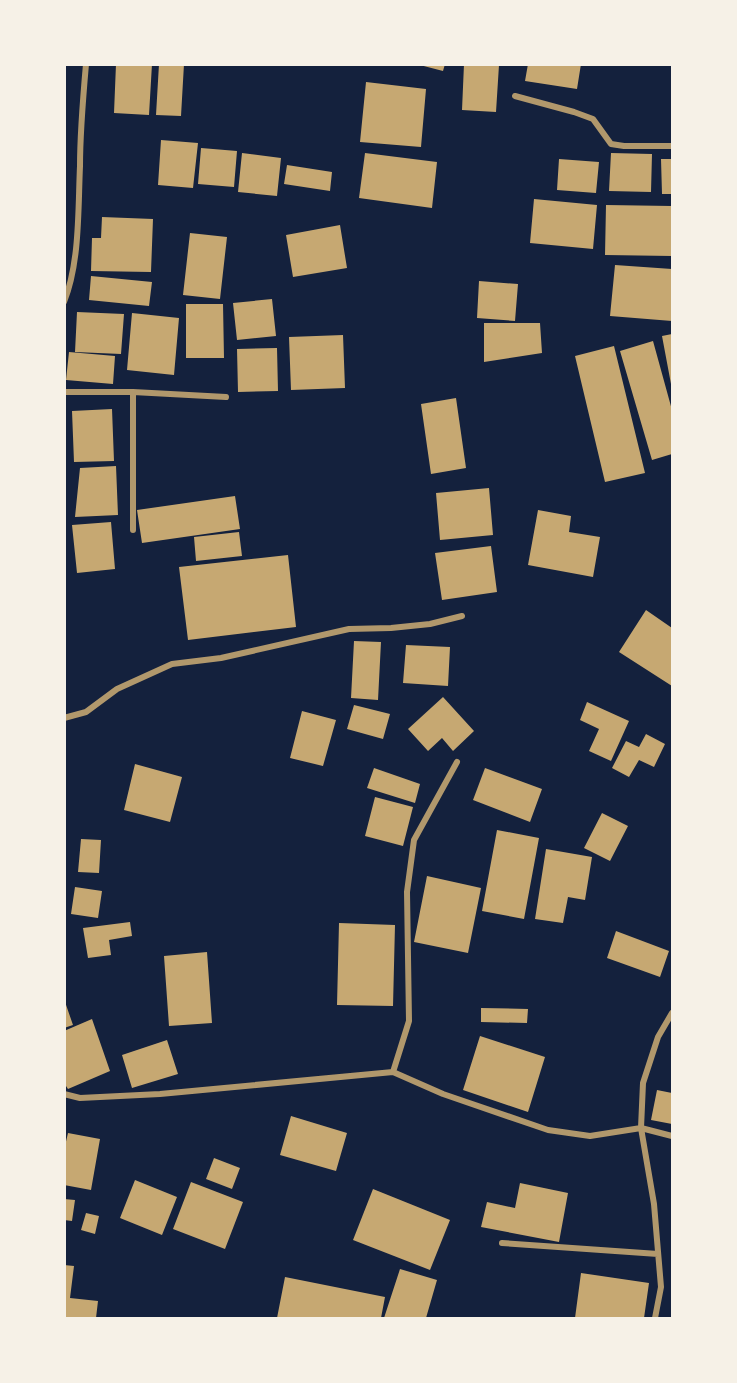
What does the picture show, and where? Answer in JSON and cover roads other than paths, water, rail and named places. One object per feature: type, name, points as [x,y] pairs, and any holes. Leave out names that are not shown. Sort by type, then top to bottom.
[{"type":"street","points":[[64,302],[71,286],[78,220],[81,117],[86,64]]},
{"type":"street","points":[[515,96],[593,119],[611,144],[672,146]]},
{"type":"street","points":[[64,392],[133,392],[226,397]]},
{"type":"street","points":[[133,392],[134,530]]},
{"type":"street","points":[[64,718],[86,712],[117,689],[172,664],[221,658],[349,629],[430,624],[462,616]]},
{"type":"street","points":[[393,1072],[409,1021],[407,892],[414,840],[457,762]]},
{"type":"street","points":[[655,1318],[661,1287],[654,1204],[641,1128],[643,1083],[658,1037],[672,1013]]},
{"type":"street","points":[[64,1094],[80,1098],[160,1094],[393,1072],[443,1094],[548,1130],[590,1136],[641,1128],[672,1136]]},
{"type":"street","points":[[502,1243],[658,1254]]}]
